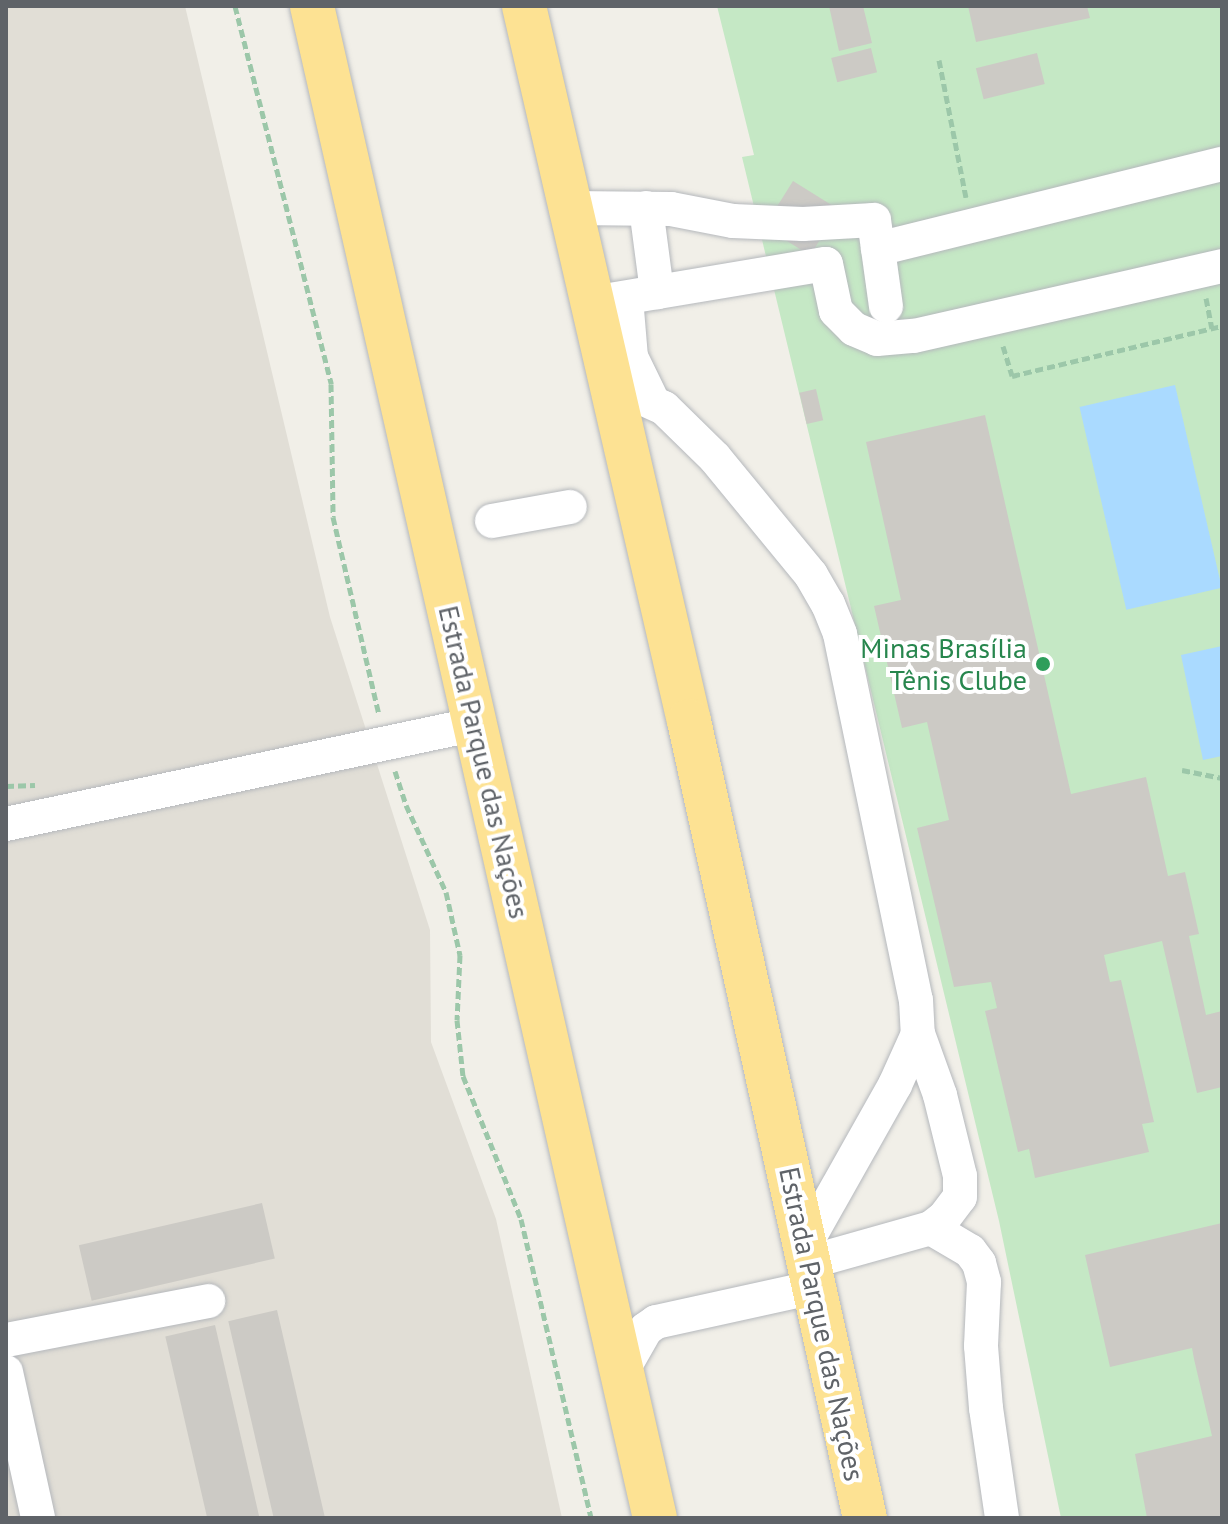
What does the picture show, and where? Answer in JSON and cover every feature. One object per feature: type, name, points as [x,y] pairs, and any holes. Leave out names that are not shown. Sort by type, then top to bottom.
[{"type":"highway","name":"Estrada Parque das Nações","points":[[312,6],[655,1518]]},
{"type":"highway","name":"Estrada Parque das Nações","points":[[524,6],[570,208],[625,298],[611,384],[865,1518]]},
{"type":"street","points":[[878,249],[1222,164]]},
{"type":"street","points":[[570,208],[671,209],[733,221],[803,224],[874,220],[886,306]]},
{"type":"street","points":[[646,208],[625,298],[631,357],[652,400]]},
{"type":"street","points":[[625,298],[826,264],[836,311],[854,329],[877,339],[914,336],[1222,266]]},
{"type":"street","points":[[611,384],[652,400],[675,417],[715,458],[811,575],[828,604],[840,634],[916,1000],[918,1034],[940,1095],[962,1187],[953,1209],[931,1228],[810,1264],[646,1329],[622,1371]]},
{"type":"street","points":[[492,521],[570,507]]},
{"type":"street","points":[[6,824],[475,724]]},
{"type":"street","points":[[810,1264],[918,1034]]},
{"type":"street","points":[[931,1228],[970,1251],[979,1263],[984,1282],[984,1377],[1002,1518]]},
{"type":"street","points":[[6,1340],[208,1301]]},
{"type":"street","points":[[6,1372],[38,1518]]},
{"type":"path","points":[[939,60],[967,202]]},
{"type":"path","points":[[995,317],[1012,376],[1222,326]]},
{"type":"path","points":[[1182,770],[1222,778]]},
{"type":"shaded area","points":[[6,6],[185,6],[330,617],[430,930],[431,1042],[496,1219],[562,1518],[6,1518]]},
{"type":"green space","name":"Minas Brasília Tênis Clube","points":[[717,6],[1222,6],[1222,1518],[1061,1518],[999,1221],[742,157],[754,155]]},
{"type":"water","points":[[1175,385],[1222,588],[1126,610],[1080,407]]},
{"type":"water","points":[[1222,646],[1222,756],[1203,760],[1181,655]]},
{"type":"building","points":[[829,6],[863,6],[872,43],[839,51]]},
{"type":"building","points":[[968,6],[1087,6],[1090,18],[976,42]]},
{"type":"building","points":[[871,48],[877,72],[837,82],[831,58]]},
{"type":"building","points":[[1037,53],[1045,84],[984,99],[976,68]]},
{"type":"building","points":[[793,181],[839,210],[810,255],[764,227]]},
{"type":"building","points":[[816,389],[823,420],[807,424],[799,393]]},
{"type":"building","points":[[985,415],[1071,794],[1146,777],[1168,876],[1185,872],[1199,934],[1189,936],[1206,1015],[1222,1011],[1222,1087],[1197,1093],[1162,941],[1104,955],[1110,982],[1121,980],[1154,1122],[1142,1124],[1149,1152],[1035,1178],[1029,1149],[1018,1152],[985,1011],[997,1008],[991,982],[954,987],[917,828],[949,820],[927,722],[902,728],[874,606],[901,600],[866,442]]},
{"type":"building","points":[[262,1203],[275,1259],[92,1301],[79,1245]]},
{"type":"building","points":[[1222,1223],[1222,1518],[1147,1518],[1135,1454],[1212,1436],[1192,1348],[1110,1367],[1085,1255]]},
{"type":"building","points":[[277,1310],[325,1518],[274,1518],[228,1321]]},
{"type":"building","points":[[215,1325],[260,1518],[207,1518],[165,1336]]},
{"type":"place","name":"Minas Brasília Tênis Clube","points":[[1043,664]]}]
